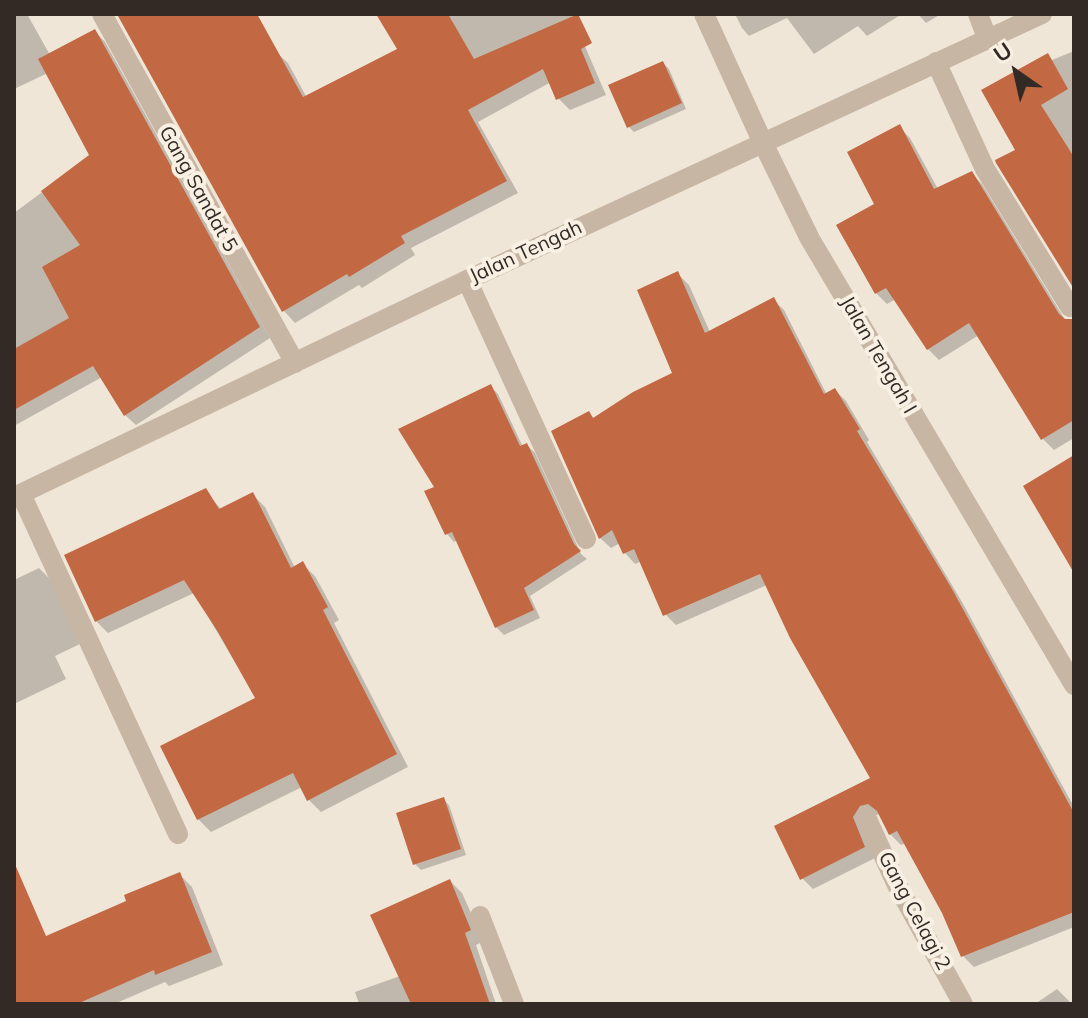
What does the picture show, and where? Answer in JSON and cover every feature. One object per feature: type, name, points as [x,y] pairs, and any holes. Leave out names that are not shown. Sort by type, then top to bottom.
[{"type":"street","name":"Gang Sandat 5","points":[[102,14],[295,363]]},
{"type":"street","name":"Jalan Tengah I","points":[[704,14],[810,239],[1074,685]]},
{"type":"street","points":[[978,14],[987,38]]},
{"type":"street","name":"Jalan Tengah","points":[[17,496],[467,280],[1042,14]]},
{"type":"street","points":[[936,62],[985,169],[1070,307]]},
{"type":"street","points":[[467,280],[586,539]]},
{"type":"street","points":[[17,496],[178,834]]},
{"type":"street","name":"Gang Celagi 2","points":[[866,817],[897,885],[963,1004]]},
{"type":"street","points":[[480,916],[514,1004]]},
{"type":"building","points":[[257,14],[303,97],[397,49],[376,14],[448,14],[474,59],[578,14],[592,43],[581,49],[595,83],[556,100],[543,69],[468,110],[507,181],[401,236],[405,243],[282,312],[118,16]]},
{"type":"building","points":[[95,29],[260,327],[124,416],[93,366],[14,410],[14,349],[69,318],[42,267],[80,245],[41,191],[89,155],[38,59]]},
{"type":"building","points":[[1048,53],[1068,89],[1041,105],[1074,157],[1074,289],[996,163],[995,160],[1015,150],[981,90]]},
{"type":"building","points":[[663,61],[682,103],[627,128],[608,85]]},
{"type":"building","points":[[900,124],[934,189],[972,171],[1059,314],[1065,319],[1074,319],[1074,420],[1041,440],[969,323],[927,350],[886,288],[875,294],[836,225],[874,204],[847,152]]},
{"type":"building","points":[[678,271],[705,333],[774,297],[824,394],[835,388],[860,429],[857,431],[952,589],[1074,813],[1074,912],[961,957],[942,913],[897,831],[889,835],[877,811],[868,804],[860,806],[853,817],[865,847],[800,880],[774,826],[870,778],[790,638],[760,574],[663,616],[634,549],[623,554],[612,530],[599,539],[551,431],[589,411],[593,418],[633,392],[672,373],[637,290]]},
{"type":"building","points":[[491,384],[520,446],[527,443],[574,544],[581,551],[524,588],[534,610],[495,628],[452,532],[445,535],[424,491],[434,487],[398,429]]},
{"type":"building","points":[[1074,455],[1074,573],[1023,486]]},
{"type":"building","points":[[206,488],[219,509],[253,492],[291,568],[303,561],[328,607],[323,610],[397,754],[307,801],[293,773],[197,820],[160,746],[255,698],[184,580],[95,622],[64,555]]},
{"type":"building","points":[[444,797],[461,849],[413,865],[396,813]]},
{"type":"building","points":[[14,862],[46,936],[126,901],[124,895],[180,872],[212,952],[155,975],[154,970],[77,1004],[14,1004]]},
{"type":"building","points":[[450,879],[471,930],[465,933],[490,1004],[411,1004],[370,915]]}]
